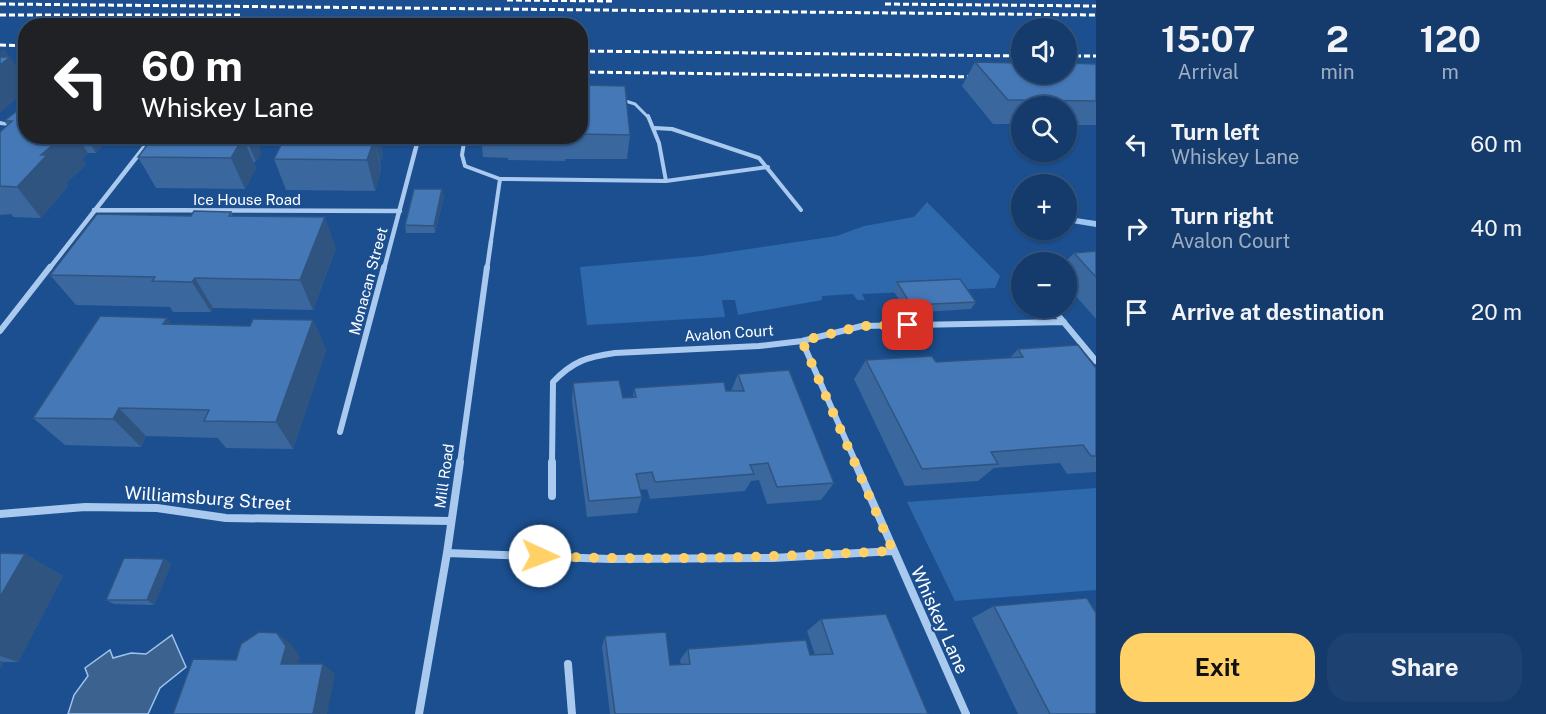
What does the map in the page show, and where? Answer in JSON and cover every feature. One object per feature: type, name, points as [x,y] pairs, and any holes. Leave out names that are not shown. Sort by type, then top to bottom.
[{"type":"street","points":[[0,331],[147,144]]},
{"type":"street","name":"Monacan Street","points":[[340,432],[417,144]]},
{"type":"street","name":"Ice House Road","points":[[94,210],[400,211]]},
{"type":"street","name":"Mill Road","points":[[418,714],[447,553],[491,241]]},
{"type":"street","points":[[1061,318],[1096,361]]},
{"type":"street","name":"Avalon Court","points":[[552,496],[553,382],[567,367],[596,356],[615,353],[759,346],[802,341],[862,326],[1064,322]]},
{"type":"street","name":"Whiskey Lane","points":[[802,341],[966,714]]},
{"type":"street","name":"Williamsburg Street","points":[[0,514],[85,507],[157,508],[226,518],[451,521]]},
{"type":"street","points":[[447,553],[621,559],[773,558],[893,551]]},
{"type":"street","points":[[568,664],[572,714]]},
{"type":"lane","points":[[619,100],[630,101],[645,110],[654,122],[666,181]]},
{"type":"lane","points":[[0,123],[10,124],[2,131]]},
{"type":"lane","points":[[655,128],[672,129],[759,158],[801,210]]},
{"type":"lane","points":[[464,144],[462,154],[465,166],[500,179],[666,181],[768,167]]},
{"type":"lane","points":[[491,241],[500,179]]},
{"type":"shaded area","points":[[927,202],[1000,276],[995,288],[862,294],[865,300],[857,300],[853,294],[822,296],[822,300],[738,315],[735,300],[722,300],[725,317],[587,325],[580,267],[702,256],[837,236],[864,226],[914,217]]},
{"type":"shaded area","points":[[1096,488],[1096,590],[955,601],[907,502]]},
{"type":"shaded area","points":[[172,635],[186,667],[160,688],[148,714],[68,714],[74,695],[88,676],[85,668],[110,650],[113,658],[131,653],[146,654]]},
{"type":"building","points":[[0,57],[10,57],[0,65]]},
{"type":"building","points":[[975,62],[1011,63],[1011,84],[1077,84],[1077,63],[1096,64],[1096,101],[1077,101],[1077,96],[1011,96],[1011,100],[1008,100]]},
{"type":"building","points":[[588,85],[625,86],[630,135],[588,134]]},
{"type":"building","points":[[18,110],[18,144],[54,144],[41,155],[47,155],[17,187],[0,186],[0,132],[12,121],[4,121]]},
{"type":"building","points":[[148,144],[239,144],[231,158],[138,157]]},
{"type":"building","points":[[282,144],[373,144],[367,160],[274,159]]},
{"type":"building","points":[[414,189],[442,189],[434,226],[405,225]]},
{"type":"building","points":[[194,211],[231,212],[229,216],[325,217],[300,280],[195,278],[192,282],[152,281],[155,277],[50,275],[97,214],[191,216]]},
{"type":"building","points":[[1096,251],[1096,277],[1077,256],[1077,253]]},
{"type":"building","points":[[960,279],[976,302],[911,305],[897,282]]},
{"type":"building","points":[[100,316],[167,318],[163,324],[250,326],[253,319],[313,320],[276,422],[204,421],[209,410],[119,408],[113,419],[33,418]]},
{"type":"building","points":[[1078,345],[1096,368],[1096,456],[1091,456],[1083,445],[991,452],[998,464],[922,469],[866,360],[932,356],[936,362],[1023,357],[1018,349]]},
{"type":"building","points":[[789,370],[834,483],[777,487],[768,463],[750,465],[754,474],[655,482],[652,472],[636,474],[642,497],[589,501],[573,383],[619,380],[623,398],[636,397],[634,388],[724,382],[726,391],[744,391],[738,374]]},
{"type":"building","points":[[0,553],[25,554],[0,597]]},
{"type":"building","points":[[124,558],[164,559],[147,600],[106,600]]},
{"type":"building","points":[[1087,598],[1096,613],[1096,714],[1050,714],[994,606]]},
{"type":"building","points":[[886,614],[928,714],[615,714],[605,636],[666,632],[670,665],[690,664],[688,649],[806,640],[810,655],[833,654],[821,619]]},
{"type":"building","points":[[259,632],[277,633],[286,646],[281,664],[323,664],[313,714],[173,714],[193,659],[236,660],[241,644]]},
{"type":"waterway","points":[[1077,221],[1096,224]]},
{"type":"railway","points":[[507,0],[612,1]]},
{"type":"railway","points":[[0,4],[1096,15]]},
{"type":"railway","points":[[885,4],[1096,6]]},
{"type":"railway","points":[[0,15],[240,15]]},
{"type":"railway","points":[[0,45],[18,46]]},
{"type":"railway","points":[[588,51],[1011,56]]},
{"type":"railway","points":[[1077,56],[1096,56]]},
{"type":"railway","points":[[0,66],[18,66]]},
{"type":"railway","points":[[588,72],[982,77]]},
{"type":"route","points":[[540,556],[610,559],[773,558],[893,551],[802,341],[862,326],[908,325]]}]
